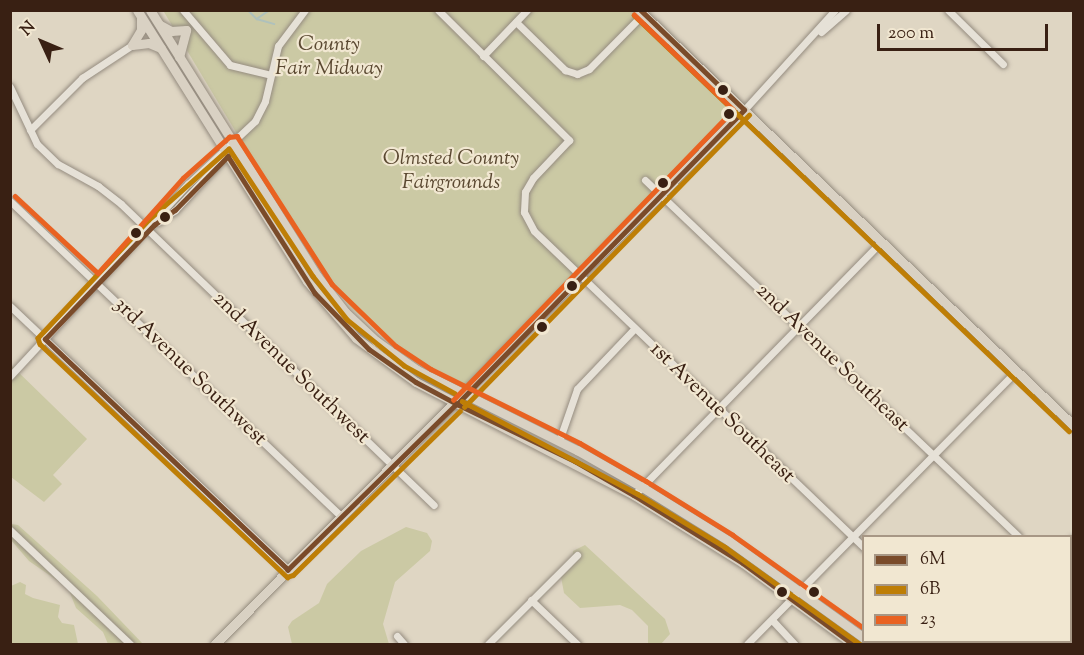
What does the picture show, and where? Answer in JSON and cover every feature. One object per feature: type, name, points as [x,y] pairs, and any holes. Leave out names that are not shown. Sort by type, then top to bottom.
[{"type":"main road","points":[[150,10],[317,276],[345,312],[406,364],[559,441],[642,487],[796,595],[853,645]]},
{"type":"main road","points":[[641,12],[1074,426]]},
{"type":"main road","points":[[132,45],[141,30],[139,13]]},
{"type":"main road","points":[[139,13],[303,276],[342,325],[400,372],[457,404],[634,495],[862,637]]},
{"type":"main road","points":[[159,25],[171,31],[186,30],[179,57]]},
{"type":"main road","points":[[132,45],[149,43],[161,48]]},
{"type":"main road","points":[[215,645],[457,404],[744,110]]},
{"type":"street","points":[[183,10],[230,65],[271,75]]},
{"type":"street","points":[[11,376],[151,228],[226,153],[260,112],[282,37],[305,10]]},
{"type":"street","points":[[438,10],[483,56],[527,10]]},
{"type":"street","points":[[744,110],[814,37],[835,10]]},
{"type":"street","points":[[814,37],[846,10]]},
{"type":"street","points":[[948,10],[1003,64]]},
{"type":"street","points":[[516,22],[565,70],[577,74],[589,69],[641,12]]},
{"type":"street","points":[[186,30],[195,24]]},
{"type":"street","points":[[30,130],[82,78],[132,45]]},
{"type":"street","name":"1st Avenue Southeast","points":[[483,56],[569,140],[530,181],[524,212],[534,231],[580,278],[862,546]]},
{"type":"street","name":"2nd Avenue Southwest","points":[[10,87],[37,144],[58,164],[110,194],[151,228],[434,505]]},
{"type":"street","name":"2nd Avenue Southeast","points":[[645,180],[1016,535]]},
{"type":"street","name":"3rd Avenue Southwest","points":[[10,201],[342,518]]},
{"type":"street","points":[[634,495],[881,242]]},
{"type":"street","points":[[10,306],[288,570]]},
{"type":"street","points":[[559,441],[577,389],[634,329]]},
{"type":"street","points":[[747,645],[1016,371]]},
{"type":"street","points":[[10,530],[130,645]]},
{"type":"street","points":[[488,645],[577,555]]},
{"type":"street","points":[[531,600],[577,645]]},
{"type":"street","points":[[772,620],[794,645]]},
{"type":"street","points":[[395,636],[403,645]]},
{"type":"green space","name":"Olmsted County Fairgrounds","points":[[634,11],[736,109],[467,385],[417,360],[352,309],[327,278],[164,12]]},
{"type":"green space","points":[[11,365],[87,439],[53,475],[62,484],[44,502],[11,477]]},
{"type":"green space","points":[[11,524],[18,525],[97,596],[143,644],[108,644],[103,632],[76,608],[68,588],[29,561],[11,540]]},
{"type":"green space","points":[[406,527],[427,533],[432,541],[430,551],[395,582],[383,624],[389,644],[292,644],[288,627],[292,621],[319,603],[327,584],[361,551]]},
{"type":"green space","points":[[585,545],[665,619],[670,634],[661,644],[648,644],[648,626],[632,610],[620,605],[580,608],[564,593],[561,577],[572,567],[573,551]]},
{"type":"green space","points":[[20,582],[26,585],[25,594],[60,605],[58,617],[62,623],[74,625],[78,644],[11,644],[11,586]]},
{"type":"waterway","points":[[248,10],[257,19],[274,24]]},
{"type":"waterway","points":[[258,18],[270,10]]},
{"type":"transit line","name":"6M","points":[[457,404],[744,110],[640,10]]},
{"type":"transit line","name":"6B","points":[[634,15],[1069,431]]},
{"type":"transit line","name":"23","points":[[453,400],[733,110],[634,15]]},
{"type":"transit line","name":"6B","points":[[464,407],[749,115]]},
{"type":"transit line","name":"23","points":[[15,196],[98,273],[183,178],[229,137],[237,136],[332,284],[396,346],[431,369],[580,443],[646,481],[733,535],[862,627]]},
{"type":"transit line","name":"6B","points":[[455,394],[404,366],[347,320],[313,277],[229,149],[149,220],[38,338],[40,344],[287,577],[293,575],[460,411]]},
{"type":"transit line","name":"6M","points":[[228,156],[315,293],[369,349],[416,382],[457,404],[288,570],[45,339],[154,225],[175,210],[228,156]]},
{"type":"transit line","name":"6B","points":[[462,401],[638,494],[725,547],[860,644]]},
{"type":"transit line","name":"6M","points":[[457,404],[575,461],[634,495],[743,563],[853,644]]},
{"type":"park label","name":"County Fair Midway","points":[[329,57]]}]
